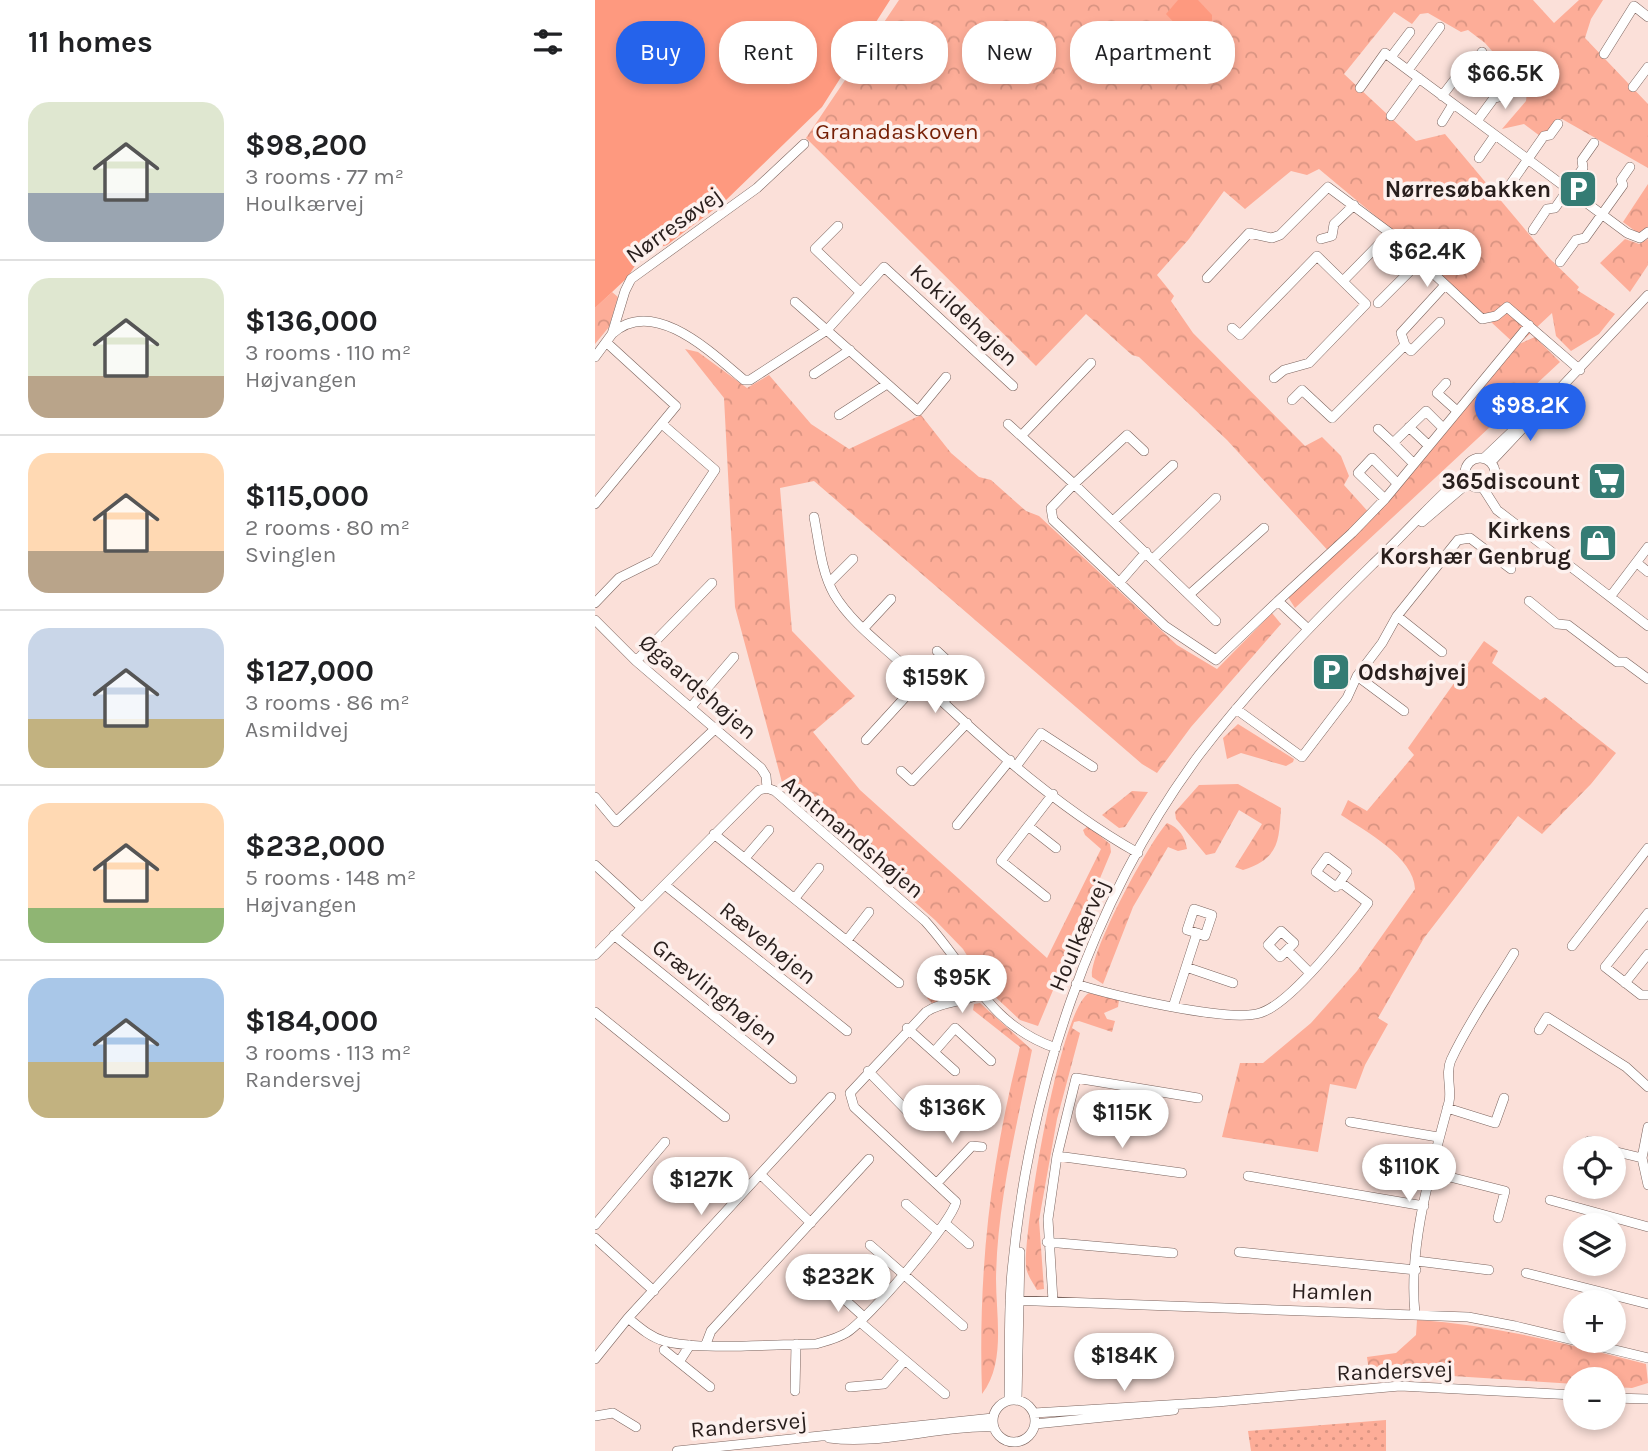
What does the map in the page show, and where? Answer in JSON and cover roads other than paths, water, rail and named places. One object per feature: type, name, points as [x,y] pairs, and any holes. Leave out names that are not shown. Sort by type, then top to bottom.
[{"type":"street","points":[[1604,54],[1634,3],[1648,17]]},
{"type":"street","points":[[1408,70],[1440,27]]},
{"type":"street","points":[[1391,57],[1410,32]]},
{"type":"street","points":[[1442,96],[1465,65],[1473,64],[1482,52]]},
{"type":"street","points":[[1360,88],[1385,53],[1634,238],[1640,238],[1648,232]]},
{"type":"street","points":[[1633,87],[1648,67]]},
{"type":"street","points":[[1391,116],[1419,78]]},
{"type":"street","points":[[1477,121],[1494,98],[1503,96],[1511,84]]},
{"type":"street","points":[[1442,122],[1454,104]]},
{"type":"street","points":[[1505,192],[1528,159],[1558,124]]},
{"type":"street","points":[[1479,158],[1495,135]]},
{"type":"street","name":"Nørresøvej","points":[[595,357],[609,338],[631,279],[757,188],[804,144]]},
{"type":"street","points":[[1533,230],[1547,209],[1555,208],[1594,144]]},
{"type":"street","points":[[1560,262],[1576,240],[1585,237],[1623,185],[1621,180],[1630,167]]},
{"type":"street","points":[[1206,278],[1249,233],[1272,238],[1280,235],[1328,187],[1390,233],[1482,319],[1496,316],[1507,307],[1580,370]]},
{"type":"street","points":[[1321,239],[1332,236],[1334,225],[1354,205]]},
{"type":"street","points":[[838,226],[815,249],[860,292]]},
{"type":"street","points":[[1343,281],[1390,233]]},
{"type":"street","points":[[1232,328],[1240,335],[1317,256],[1366,304],[1309,363],[1285,370],[1274,379]]},
{"type":"street","points":[[1378,303],[1420,261]]},
{"type":"street","name":"Kokildehøjen","points":[[609,338],[622,325],[637,322],[682,331],[744,380],[750,380],[827,330],[884,267],[1013,386]]},
{"type":"street","points":[[1440,322],[1411,351],[1405,345],[1401,332],[1445,285]]},
{"type":"street","points":[[1487,461],[1495,475],[1492,483],[1483,488],[1470,484],[1465,474],[1471,461],[1487,461],[1580,370],[1648,295]]},
{"type":"street","points":[[795,302],[918,411],[946,377]]},
{"type":"street","points":[[1144,451],[1127,435],[1051,508],[1053,520],[1165,626],[1216,660],[1353,533],[1385,499],[1456,410],[1529,326]]},
{"type":"street","points":[[595,504],[677,406],[609,338]]},
{"type":"street","points":[[1291,400],[1302,390],[1332,418],[1405,345]]},
{"type":"street","points":[[814,374],[850,350]]},
{"type":"street","points":[[1022,435],[1091,363]]},
{"type":"street","points":[[1446,383],[1437,393],[1456,410]]},
{"type":"street","points":[[839,415],[887,384]]},
{"type":"street","points":[[1393,443],[1426,411],[1442,427]]},
{"type":"street","points":[[595,603],[619,578],[655,559],[715,470],[661,424]]},
{"type":"street","points":[[1008,424],[1216,621]]},
{"type":"street","points":[[1409,427],[1427,445]]},
{"type":"street","points":[[1378,429],[1413,463]]},
{"type":"street","points":[[1385,499],[1358,473],[1372,458],[1398,483]]},
{"type":"street","points":[[1113,521],[1173,465]]},
{"type":"street","name":"Houlkærvej","points":[[1013,1400],[1014,1300],[1023,1205],[1038,1115],[1076,984],[1112,901],[1137,853],[1198,757],[1236,709],[1307,628],[1465,474]]},
{"type":"street","name":"Houlkærvej","points":[[1392,547],[1470,484]]},
{"type":"street","points":[[1483,488],[1490,503],[1497,510],[1648,626]]},
{"type":"street","points":[[1119,583],[1216,498]]},
{"type":"street","points":[[814,517],[829,583],[844,608],[943,702],[1013,762],[1096,827],[1137,853]]},
{"type":"street","points":[[1190,594],[1264,528]]},
{"type":"street","points":[[1236,709],[1302,757],[1347,698],[1357,676],[1383,643],[1397,616],[1458,540],[1471,538],[1511,569]]},
{"type":"street","points":[[1610,597],[1648,547]]},
{"type":"street","points":[[829,583],[853,559]]},
{"type":"street","points":[[1637,563],[1648,572]]},
{"type":"street","points":[[636,661],[712,583]]},
{"type":"street","points":[[864,628],[891,599]]},
{"type":"street","points":[[1278,601],[1307,628]]},
{"type":"street","points":[[1529,601],[1557,624],[1568,625],[1617,662],[1625,662],[1648,679]]},
{"type":"street","points":[[1397,616],[1442,652]]},
{"type":"street","name":"Øgaardshøjen","points":[[595,620],[636,661],[761,768],[766,776],[767,788]]},
{"type":"street","points":[[937,651],[966,678],[943,702]]},
{"type":"street","points":[[691,707],[734,657]]},
{"type":"street","points":[[1357,676],[1403,711]]},
{"type":"street","points":[[866,740],[920,681]]},
{"type":"street","points":[[901,771],[912,781],[967,723]]},
{"type":"street","points":[[595,797],[616,822],[716,728]]},
{"type":"street","points":[[957,825],[1041,733],[1093,767]]},
{"type":"street","name":"Amtmandshøjen","points":[[595,955],[759,790],[767,788],[925,921],[946,944],[980,994],[1010,1025],[1056,1048]]},
{"type":"street","points":[[1046,897],[1001,861],[1053,794]]},
{"type":"street","points":[[1028,826],[1056,848]]},
{"type":"street","points":[[745,858],[769,830]]},
{"type":"street","points":[[714,834],[848,939],[899,983]]},
{"type":"street","points":[[1572,946],[1648,848]]},
{"type":"street","points":[[595,865],[641,907]]},
{"type":"street","points":[[796,898],[819,868]]},
{"type":"street","points":[[1076,984],[1173,1007],[1258,1014],[1274,1006],[1309,972],[1368,903],[1340,882]]},
{"type":"street","name":"Rævehøjen","points":[[665,885],[847,1031]]},
{"type":"street","points":[[848,939],[869,912]]},
{"type":"street","points":[[1648,913],[1605,967],[1641,995],[1648,995]]},
{"type":"street","points":[[1173,1007],[1197,933]]},
{"type":"street","name":"Grævlinghøjen","points":[[614,935],[792,1079]]},
{"type":"street","points":[[1287,950],[1309,972]]},
{"type":"street","points":[[1415,1314],[1416,1266],[1424,1206],[1438,1137],[1448,1104],[1450,1062],[1514,953]]},
{"type":"street","points":[[1625,983],[1648,954]]},
{"type":"street","points":[[1186,967],[1233,983]]},
{"type":"street","points":[[628,1318],[647,1333],[664,1341],[690,1345],[816,1344],[833,1339],[862,1320],[946,1224],[954,1212],[956,1202],[938,1182],[854,1107],[851,1093],[907,1028],[933,1006],[966,1001],[980,994]]},
{"type":"street","points":[[595,1012],[725,1117]]},
{"type":"street","points":[[1539,1030],[1547,1017],[1626,1067],[1648,1087]]},
{"type":"street","points":[[907,1028],[955,1072]]},
{"type":"street","points":[[933,1052],[955,1028],[991,1061]]},
{"type":"street","points":[[868,1071],[919,1123]]},
{"type":"street","points":[[1053,1301],[1047,1242],[1058,1156],[1076,1077],[1198,1098]]},
{"type":"street","points":[[595,1359],[628,1318],[831,1097]]},
{"type":"street","points":[[1448,1104],[1495,1123],[1504,1098]]},
{"type":"street","points":[[1350,1122],[1438,1137]]},
{"type":"street","points":[[1648,1127],[1642,1158],[1648,1185]]},
{"type":"street","points":[[595,1225],[665,1142]]},
{"type":"street","points":[[938,1182],[972,1146],[982,1147]]},
{"type":"street","points":[[1626,1154],[1642,1158]]},
{"type":"street","points":[[1058,1156],[1182,1173]]},
{"type":"street","points":[[706,1344],[711,1331],[869,1159]]},
{"type":"street","points":[[1430,1172],[1505,1191],[1497,1218]]},
{"type":"street","points":[[760,1174],[811,1223]]},
{"type":"street","points":[[1248,1176],[1424,1206]]},
{"type":"street","points":[[1550,1200],[1648,1227]]},
{"type":"street","points":[[906,1205],[938,1232]]},
{"type":"street","points":[[946,1224],[969,1244]]},
{"type":"street","points":[[596,1240],[654,1291]]},
{"type":"street","points":[[1047,1242],[1173,1253]]},
{"type":"street","points":[[870,1245],[901,1275],[963,1326]]},
{"type":"street","points":[[1239,1252],[1489,1270]]},
{"type":"street","points":[[1526,1273],[1648,1304]]},
{"type":"street","points":[[832,1289],[905,1360],[945,1394]]},
{"type":"street","name":"Hamlen","points":[[1014,1300],[1468,1317],[1648,1358]]},
{"type":"street","points":[[795,1391],[796,1344]]},
{"type":"street","points":[[679,1362],[690,1345]]},
{"type":"street","points":[[664,1350],[710,1387]]},
{"type":"street","points":[[850,1387],[884,1384],[905,1360]]},
{"type":"street","name":"Randersvej","points":[[1034,1413],[1217,1402],[1400,1386],[1563,1394]]},
{"type":"street","points":[[1626,1399],[1648,1400]]},
{"type":"street","points":[[1013,1400],[1029,1405],[1034,1413],[1035,1424],[1030,1435],[1014,1446],[1000,1437],[993,1422],[999,1406],[1013,1400]]},
{"type":"street","name":"Randersvej","points":[[1035,1424],[1144,1414],[1217,1402]]},
{"type":"street","points":[[595,1416],[613,1413],[636,1427]]},
{"type":"street","name":"Randersvej","points":[[677,1451],[790,1446],[824,1437],[993,1422]]},
{"type":"place","name":"Nørresøbakken","points":[[1578,189]]},
{"type":"place","name":"365discount","points":[[1607,481]]},
{"type":"place","name":"Kirkens Korshær Genbrug","points":[[1598,543]]},
{"type":"place","name":"Odshøjvej","points":[[1331,672]]},
{"type":"park label","name":"Granadaskoven","points":[[897,131]]}]
